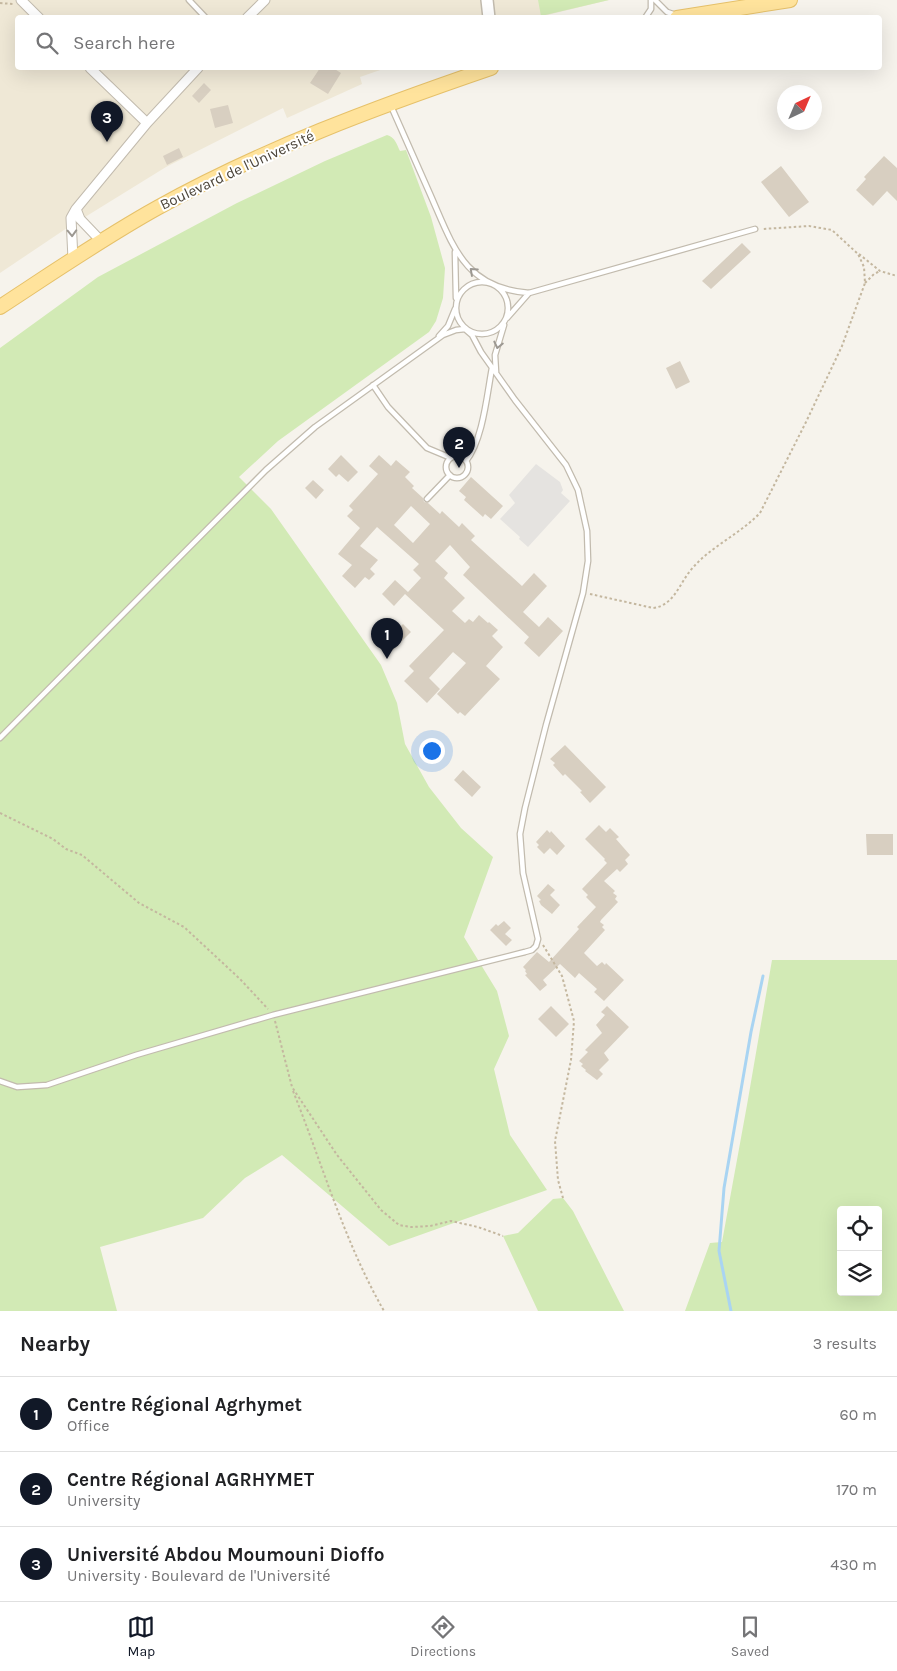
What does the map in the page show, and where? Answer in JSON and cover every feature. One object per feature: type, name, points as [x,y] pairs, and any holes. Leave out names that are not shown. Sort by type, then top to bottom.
[{"type":"main road","points":[[693,15],[790,0]]},
{"type":"main road","name":"Boulevard de l'Université","points":[[0,307],[100,241],[158,207],[266,154],[390,102],[486,70]]},
{"type":"street","points":[[21,0],[36,15]]},
{"type":"street","points":[[250,15],[265,0]]},
{"type":"street","points":[[487,0],[489,15]]},
{"type":"street","points":[[92,70],[147,123]]},
{"type":"street","points":[[73,259],[71,218],[76,209],[147,123],[196,70]]},
{"type":"street","points":[[76,209],[80,219],[100,241]]},
{"type":"lane","points":[[189,0],[203,15]]},
{"type":"lane","points":[[647,15],[653,0],[668,12],[675,15]]},
{"type":"lane","points":[[0,1081],[18,1087],[47,1085],[136,1055],[274,1015],[532,950],[536,946],[538,940],[522,873],[520,834],[544,734],[583,593],[588,561],[583,512],[578,490],[566,464],[515,400],[467,330],[460,324],[456,315],[457,272],[455,252],[390,102]]},
{"type":"lane","points":[[0,738],[266,470],[315,427],[436,339],[448,326],[460,294],[469,286],[480,282],[504,290],[529,293],[755,229]]},
{"type":"lane","points":[[455,252],[474,272],[498,288],[506,300],[507,313],[496,355],[496,372]]},
{"type":"lane","points":[[436,339],[456,330],[467,330],[479,334],[492,333],[502,325],[529,293]]},
{"type":"lane","points":[[466,461],[472,454],[479,436],[492,368]]},
{"type":"lane","points":[[373,385],[388,407],[427,448],[451,458],[458,456],[466,461],[468,465],[466,474],[457,478],[450,475],[447,464],[451,458]]},
{"type":"lane","points":[[427,498],[450,475]]},
{"type":"path","points":[[755,229],[809,226],[832,230],[880,271],[897,276]]},
{"type":"path","points":[[583,593],[653,608],[662,607],[674,596],[691,570],[707,554],[760,514],[842,346],[865,283],[864,267],[858,254]]},
{"type":"path","points":[[865,283],[880,271]]},
{"type":"path","points":[[0,813],[53,839],[66,849],[82,855],[138,903],[184,927],[240,979],[274,1015],[292,1087],[317,1152],[327,1187],[348,1238],[384,1311]]},
{"type":"path","points":[[538,940],[548,950],[562,976],[574,1021],[568,1076],[555,1141],[558,1180],[563,1198]]},
{"type":"path","points":[[292,1087],[337,1155],[381,1210],[399,1225],[411,1227],[430,1226],[451,1222],[478,1227],[503,1236]]},
{"type":"shaded area","points":[[0,0],[609,0],[547,15],[15,15],[15,70],[380,70],[360,77],[362,84],[287,118],[283,108],[166,167],[64,230],[0,273]]},
{"type":"shaded area","points":[[536,464],[560,482],[563,490],[561,493],[570,501],[528,547],[500,519],[515,503],[509,495]]},
{"type":"green space","points":[[538,0],[609,0],[545,15],[541,15]]},
{"type":"green space","points":[[387,135],[394,139],[400,151],[406,150],[431,217],[445,268],[443,298],[436,321],[429,332],[278,441],[239,477],[271,509],[381,665],[397,703],[405,744],[429,787],[461,828],[493,857],[464,937],[497,991],[509,1036],[494,1069],[510,1135],[547,1190],[389,1246],[282,1155],[245,1178],[203,1218],[100,1247],[117,1311],[0,1311],[0,348],[98,277],[237,203],[325,161]]},
{"type":"green space","points":[[772,960],[897,960],[897,1311],[685,1311],[710,1243],[722,1242]]},
{"type":"green space","points":[[563,1198],[573,1211],[624,1311],[538,1311],[503,1236],[518,1233],[553,1199]]},
{"type":"building","points":[[319,70],[336,70],[341,73],[328,94],[310,83]]},
{"type":"building","points":[[204,83],[211,90],[199,103],[192,96]]},
{"type":"building","points":[[228,105],[233,123],[215,128],[210,109]]},
{"type":"building","points":[[179,148],[183,157],[167,165],[163,156]]},
{"type":"building","points":[[884,156],[897,168],[897,201],[887,191],[873,206],[856,190],[866,179],[864,177]]},
{"type":"building","points":[[781,166],[809,202],[789,217],[761,182]]},
{"type":"building","points":[[742,243],[751,252],[711,289],[702,281]]},
{"type":"building","points":[[680,361],[690,382],[676,389],[666,368]]},
{"type":"building","points":[[341,455],[358,472],[348,482],[339,474],[336,477],[328,469]]},
{"type":"building","points":[[379,455],[391,466],[396,460],[410,472],[405,477],[414,486],[412,488],[423,498],[424,502],[428,503],[440,514],[442,511],[459,527],[462,523],[475,536],[471,540],[522,586],[534,573],[547,586],[523,612],[539,627],[548,617],[563,631],[539,657],[524,643],[529,637],[463,575],[470,567],[450,545],[435,561],[448,573],[444,578],[465,598],[452,611],[465,623],[469,619],[473,622],[479,615],[489,622],[498,630],[492,636],[503,647],[486,666],[500,679],[465,716],[460,712],[458,714],[437,694],[466,663],[453,652],[429,678],[440,689],[427,703],[404,681],[414,671],[409,666],[444,630],[405,594],[394,606],[382,594],[395,580],[408,592],[421,578],[413,570],[419,564],[377,527],[360,546],[378,560],[370,569],[375,574],[369,580],[365,577],[355,588],[342,576],[352,565],[338,554],[360,528],[347,516],[353,510],[349,506],[378,474],[369,466]],"holes":[[[411,506],[430,524],[413,543],[394,525]]]},
{"type":"building","points":[[471,477],[503,506],[491,519],[485,514],[483,517],[464,500],[466,497],[459,491]]},
{"type":"building","points":[[313,480],[324,490],[316,499],[305,488]]},
{"type":"building","points":[[403,624],[411,632],[392,651],[384,644]]},
{"type":"building","points":[[565,745],[606,787],[590,803],[580,792],[582,791],[565,774],[563,776],[553,765],[555,763],[550,759]]},
{"type":"building","points":[[463,770],[481,787],[472,797],[454,780]]},
{"type":"building","points":[[599,825],[606,832],[610,828],[619,837],[616,839],[630,855],[625,860],[628,864],[620,872],[617,869],[604,881],[615,891],[613,893],[617,896],[615,899],[618,902],[600,922],[604,925],[602,927],[605,930],[584,953],[597,966],[602,962],[605,965],[606,963],[624,980],[604,1001],[594,992],[597,989],[579,973],[575,978],[560,964],[543,980],[547,985],[540,991],[525,975],[527,974],[526,970],[523,967],[537,952],[549,962],[596,907],[586,897],[588,895],[582,889],[607,863],[585,839]]},
{"type":"building","points":[[547,830],[550,833],[551,831],[565,846],[557,855],[550,848],[544,854],[537,847],[539,845],[536,842]]},
{"type":"building","points":[[866,834],[893,834],[893,855],[867,855]]},
{"type":"building","points":[[548,884],[555,890],[550,895],[560,905],[552,914],[541,905],[539,901],[541,900],[537,896]]},
{"type":"building","points":[[504,921],[511,928],[505,934],[512,940],[506,946],[490,930],[496,924],[498,926]]},
{"type":"building","points":[[551,1006],[569,1024],[556,1037],[538,1019]]},
{"type":"building","points":[[607,1006],[629,1027],[604,1053],[609,1060],[599,1070],[603,1074],[597,1080],[585,1071],[581,1066],[583,1064],[579,1061],[588,1052],[585,1050],[602,1033],[596,1025],[605,1015],[601,1012]]},
{"type":"waterway","points":[[731,1311],[719,1251],[724,1188],[751,1032],[763,976]]},
{"type":"place","name":"Université Abdou Moumouni Dioffo","points":[[107,142]]},
{"type":"place","name":"Centre Régional AGRHYMET","points":[[459,468]]},
{"type":"place","name":"Centre Régional Agrhymet","points":[[387,659]]}]
